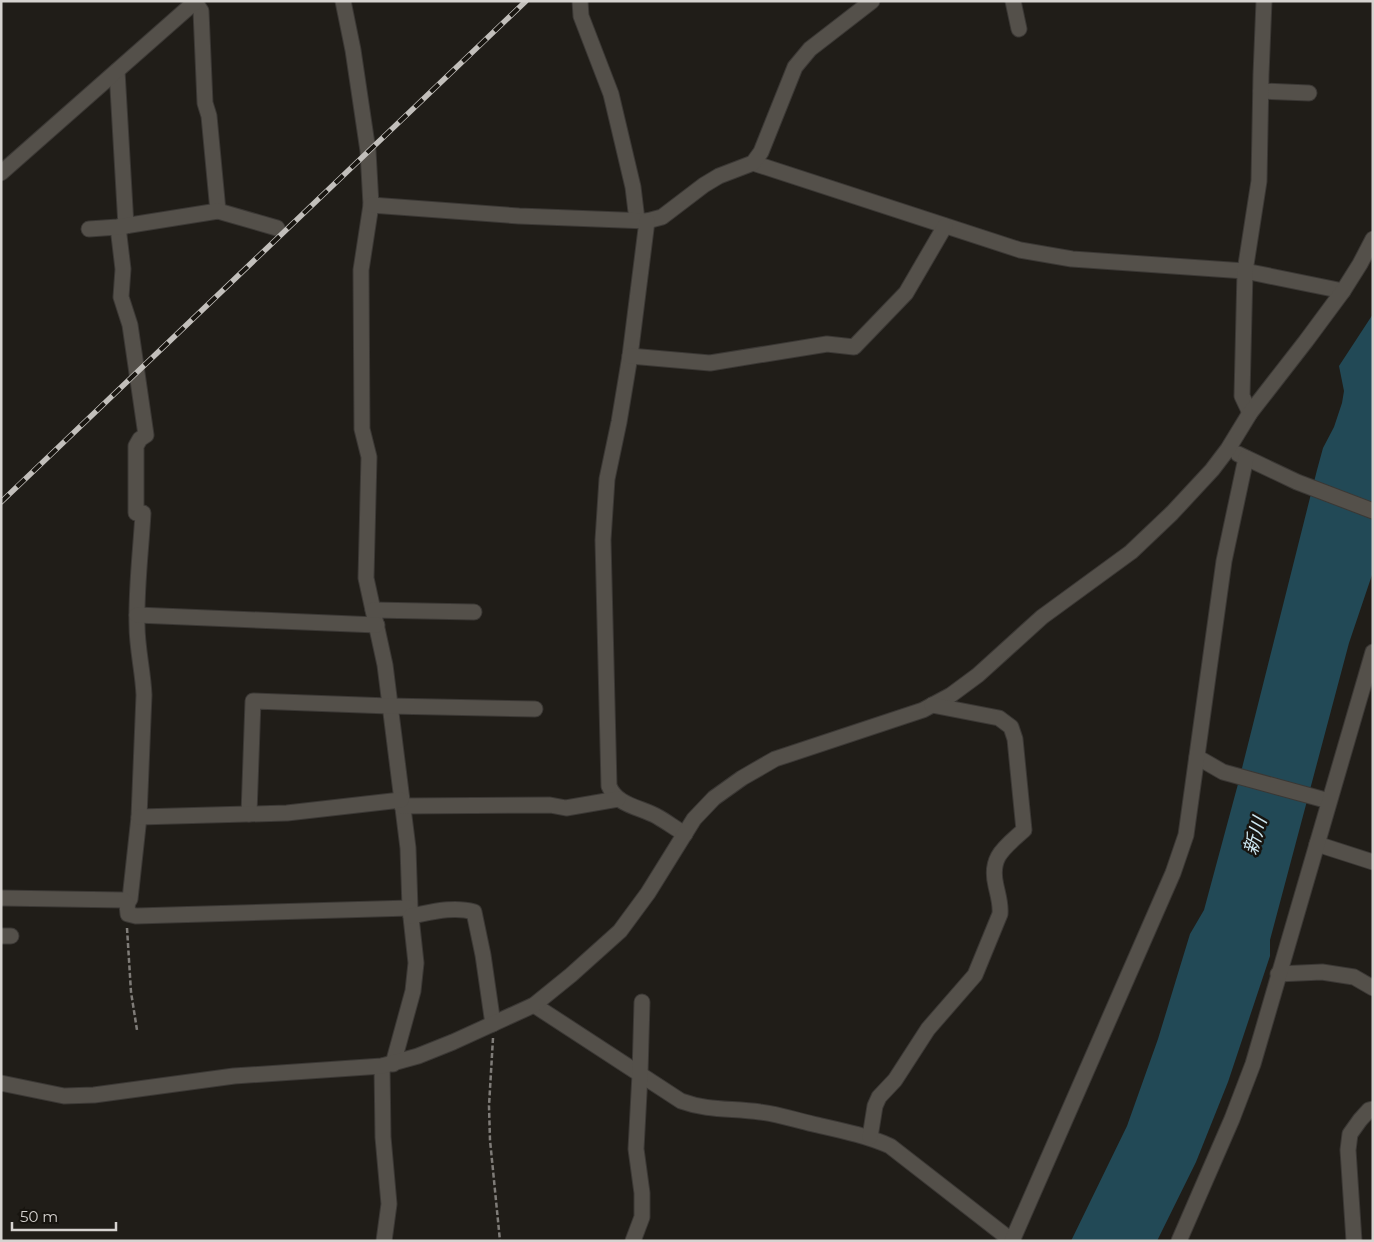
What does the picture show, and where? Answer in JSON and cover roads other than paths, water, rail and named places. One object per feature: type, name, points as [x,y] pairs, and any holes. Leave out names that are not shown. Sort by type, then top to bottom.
[{"type":"street","points":[[343,1],[353,50],[368,150],[372,205],[362,270],[362,429],[369,457],[366,578],[385,665],[408,848],[416,963],[414,991],[388,1065],[383,1137],[389,1204],[384,1241]]},
{"type":"street","points":[[580,1],[581,16],[611,94],[642,220],[630,356],[607,479],[603,540],[609,786],[612,794],[618,799],[658,816],[685,834]]},
{"type":"street","points":[[372,205],[519,216],[642,220],[662,217],[719,176],[753,163],[761,152],[795,67],[810,49],[872,1]]},
{"type":"street","points":[[1013,1],[1019,29]]},
{"type":"street","points":[[1250,413],[1242,396],[1245,271],[1259,181],[1264,1]]},
{"type":"street","points":[[1,173],[195,2],[202,11],[205,104],[209,116],[218,211]]},
{"type":"street","points":[[117,71],[123,269],[121,297],[130,325],[146,435],[140,439],[136,446],[136,513],[143,513],[137,615],[144,694],[138,817],[128,909]]},
{"type":"street","points":[[1261,91],[1309,92]]},
{"type":"street","points":[[753,163],[1020,250],[1072,259],[1245,271],[1343,291]]},
{"type":"street","points":[[89,229],[122,226],[218,211],[277,228]]},
{"type":"street","points":[[630,356],[710,363],[827,344],[854,347],[906,293],[945,226]]},
{"type":"street","points":[[1,1083],[64,1096],[94,1095],[234,1076],[388,1065],[453,1042],[534,1005],[620,931],[648,894],[694,820],[714,798],[742,778],[775,759],[923,710],[951,695],[978,675],[1042,617],[1131,552],[1172,513],[1212,470],[1228,449],[1250,413],[1343,291],[1373,239]]},
{"type":"street","points":[[1228,449],[1298,482],[1373,511]]},
{"type":"street","points":[[534,1005],[681,1101],[711,1109],[761,1112],[870,1137],[890,1146],[1012,1241],[1173,873],[1186,835],[1224,561],[1246,458]]},
{"type":"street","points":[[374,610],[474,612]]},
{"type":"street","points":[[137,615],[377,625]]},
{"type":"street","points":[[1179,1241],[1250,1073],[1317,844],[1325,799],[1373,652]]},
{"type":"street","points":[[249,814],[253,701],[535,709]]},
{"type":"street","points":[[870,1137],[879,1097],[895,1080],[928,1029],[975,975],[1000,914],[993,873],[995,862],[1004,847],[1024,830],[1016,739],[1011,727],[999,718],[932,705]]},
{"type":"street","points":[[1197,757],[1222,772],[1325,799]]},
{"type":"street","points":[[138,817],[287,813],[402,803],[550,805],[566,808],[618,799]]},
{"type":"street","points":[[1317,844],[1373,862]]},
{"type":"street","points":[[1,898],[124,900],[128,909],[136,916],[411,912],[465,909],[474,912],[483,955],[493,1024]]},
{"type":"street","points":[[1278,974],[1322,972],[1354,976],[1373,988]]},
{"type":"street","points":[[633,1241],[642,1217],[642,1192],[636,1149],[642,1002]]},
{"type":"street","points":[[1354,1241],[1348,1150],[1350,1134],[1369,1110],[1373,1109]]},
{"type":"water","name":"新川","points":[[1373,314],[1373,572],[1349,643],[1270,940],[1270,956],[1228,1082],[1196,1162],[1157,1241],[1071,1241],[1127,1126],[1158,1039],[1190,934],[1204,910],[1238,784],[1317,470],[1323,448],[1334,427],[1342,403],[1344,391],[1339,366]]},
{"type":"railway","points":[[1,502],[526,1]]}]
